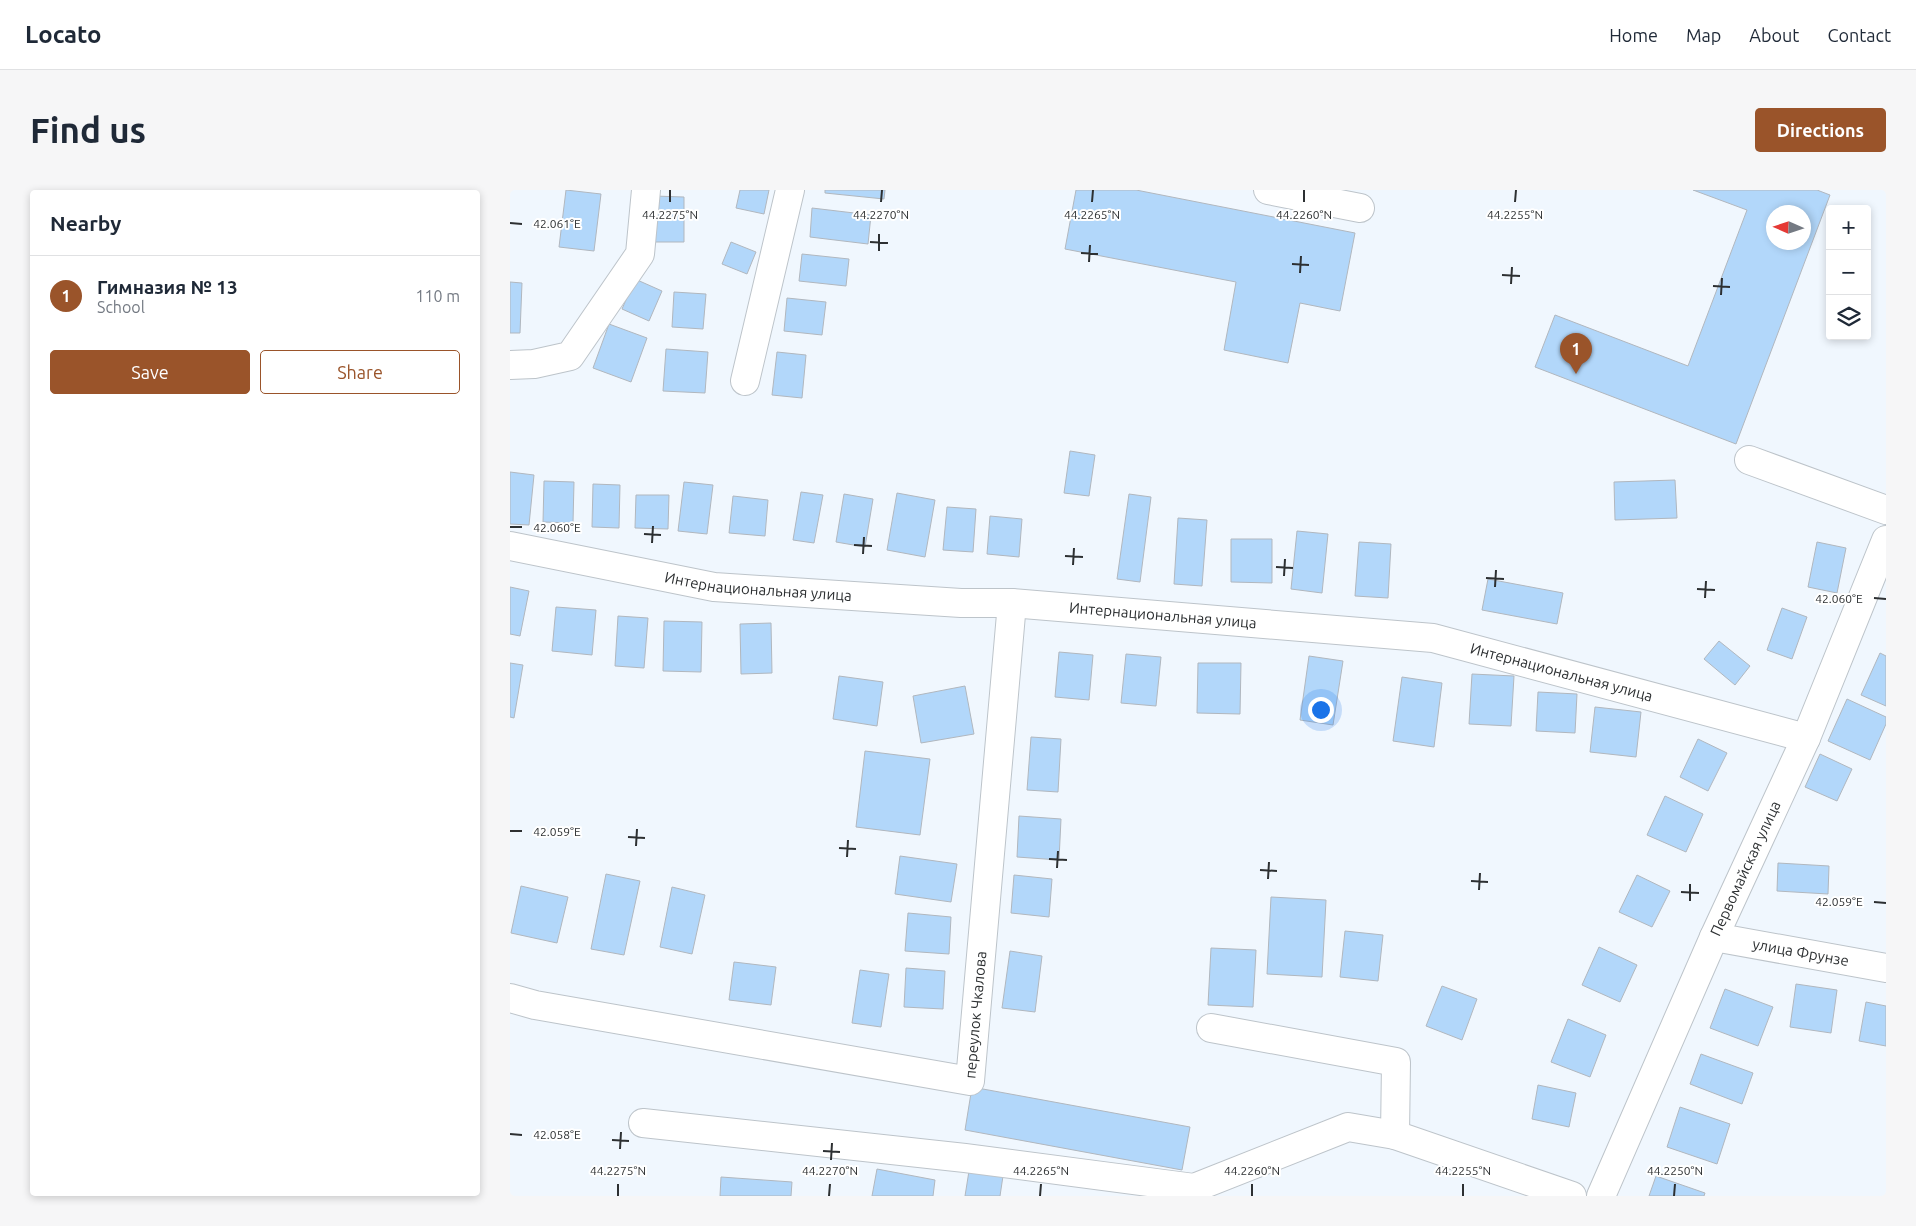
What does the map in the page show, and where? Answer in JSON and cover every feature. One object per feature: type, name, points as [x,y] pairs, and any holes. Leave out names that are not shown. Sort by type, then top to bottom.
[{"type":"street","points":[[510,366],[534,364],[570,356],[640,254],[646,190]]},
{"type":"street","points":[[745,380],[790,190]]},
{"type":"street","points":[[1268,190],[1360,208]]},
{"type":"street","points":[[1748,460],[1886,510]]},
{"type":"street","name":"Первомайская улица","points":[[1601,1196],[1714,937],[1806,738],[1886,540]]},
{"type":"street","name":"Интернациональная улица","points":[[510,546],[714,587],[961,603],[1012,603],[1433,638],[1806,738]]},
{"type":"street","name":"переулок Чкалова","points":[[510,998],[535,1005],[970,1081],[1012,603]]},
{"type":"street","name":"улица Фрунзе","points":[[1714,937],[1886,968]]},
{"type":"street","points":[[1210,1028],[1396,1062],[1395,1135]]},
{"type":"street","points":[[643,1123],[965,1158],[1194,1188],[1348,1127],[1395,1135],[1572,1196]]},
{"type":"building","points":[[566,190],[601,194],[594,251],[559,247]]},
{"type":"building","points":[[740,190],[769,190],[764,214],[736,208]]},
{"type":"building","points":[[825,190],[885,190],[884,199],[825,193]]},
{"type":"building","points":[[1076,190],[1136,190],[1355,233],[1340,311],[1300,303],[1288,363],[1224,350],[1236,282],[1065,249]]},
{"type":"building","points":[[1693,190],[1817,190],[1830,195],[1811,245],[1811,205],[1766,205],[1766,250],[1809,250],[1736,444],[1535,367],[1555,315],[1688,366],[1747,210]]},
{"type":"building","points":[[654,196],[684,197],[684,242],[653,242]]},
{"type":"building","points":[[812,208],[871,215],[868,244],[810,237]]},
{"type":"building","points":[[731,242],[756,252],[747,274],[722,264]]},
{"type":"building","points":[[802,254],[849,259],[846,286],[799,281]]},
{"type":"building","points":[[635,279],[662,291],[649,321],[622,309]]},
{"type":"building","points":[[510,282],[522,283],[520,333],[510,333]]},
{"type":"building","points":[[674,292],[706,294],[703,329],[672,327]]},
{"type":"building","points":[[787,298],[826,302],[822,335],[784,331]]},
{"type":"building","points":[[609,324],[647,338],[631,382],[593,368]]},
{"type":"building","points":[[666,349],[708,352],[705,393],[663,391]]},
{"type":"building","points":[[777,352],[806,355],[802,398],[772,395]]},
{"type":"building","points":[[1070,451],[1095,455],[1089,496],[1064,493]]},
{"type":"building","points":[[510,472],[534,475],[529,525],[510,524]]},
{"type":"building","points":[[1675,480],[1677,518],[1615,520],[1614,482]]},
{"type":"building","points":[[544,481],[574,482],[573,523],[543,522]]},
{"type":"building","points":[[684,482],[713,485],[707,534],[678,531]]},
{"type":"building","points":[[593,484],[620,485],[619,528],[592,527]]},
{"type":"building","points":[[801,492],[823,495],[814,543],[793,540]]},
{"type":"building","points":[[897,493],[935,500],[925,557],[887,550]]},
{"type":"building","points":[[844,494],[873,499],[865,547],[836,542]]},
{"type":"building","points":[[1129,494],[1151,497],[1140,582],[1117,579]]},
{"type":"building","points":[[636,495],[669,495],[668,529],[635,528]]},
{"type":"building","points":[[733,496],[768,500],[765,536],[729,533]]},
{"type":"building","points":[[947,507],[976,509],[973,552],[943,550]]},
{"type":"building","points":[[990,516],[1022,519],[1019,557],[987,554]]},
{"type":"building","points":[[1178,518],[1207,520],[1202,586],[1174,584]]},
{"type":"building","points":[[1297,531],[1328,534],[1322,593],[1291,589]]},
{"type":"building","points":[[1231,539],[1272,539],[1272,583],[1231,582]]},
{"type":"building","points":[[1359,542],[1391,544],[1388,598],[1355,596]]},
{"type":"building","points":[[1817,542],[1846,548],[1837,593],[1808,587]]},
{"type":"building","points":[[1488,579],[1563,593],[1557,624],[1482,610]]},
{"type":"building","points":[[510,587],[529,591],[520,636],[510,634]]},
{"type":"building","points":[[556,607],[596,610],[592,655],[552,651]]},
{"type":"building","points":[[1782,608],[1807,617],[1792,659],[1767,650]]},
{"type":"building","points":[[618,616],[648,618],[644,668],[615,666]]},
{"type":"building","points":[[664,621],[702,622],[701,672],[663,671]]},
{"type":"building","points":[[771,623],[772,673],[741,674],[740,624]]},
{"type":"building","points":[[1719,641],[1750,666],[1735,685],[1704,659]]},
{"type":"building","points":[[1059,652],[1093,655],[1089,700],[1055,697]]},
{"type":"building","points":[[1880,653],[1886,656],[1886,706],[1861,695]]},
{"type":"building","points":[[1126,654],[1161,657],[1156,706],[1121,703]]},
{"type":"building","points":[[1309,656],[1343,661],[1333,725],[1300,720]]},
{"type":"building","points":[[510,663],[523,665],[514,718],[510,717]]},
{"type":"building","points":[[1198,663],[1241,663],[1240,714],[1197,713]]},
{"type":"building","points":[[1472,674],[1514,676],[1511,726],[1469,724]]},
{"type":"building","points":[[839,676],[883,682],[877,726],[833,719]]},
{"type":"building","points":[[1402,677],[1442,683],[1434,747],[1393,741]]},
{"type":"building","points":[[965,686],[974,734],[921,743],[913,696]]},
{"type":"building","points":[[1538,692],[1577,694],[1575,733],[1536,731]]},
{"type":"building","points":[[1847,699],[1886,717],[1886,724],[1870,760],[1828,741]]},
{"type":"building","points":[[1595,707],[1641,712],[1636,757],[1590,752]]},
{"type":"building","points":[[1031,737],[1061,739],[1058,792],[1027,790]]},
{"type":"building","points":[[1698,739],[1727,753],[1708,791],[1680,777]]},
{"type":"building","points":[[865,751],[930,759],[920,835],[856,827]]},
{"type":"building","points":[[1820,754],[1852,769],[1837,801],[1805,787]]},
{"type":"building","points":[[1665,796],[1703,814],[1686,852],[1647,835]]},
{"type":"building","points":[[1019,816],[1061,819],[1059,860],[1017,857]]},
{"type":"building","points":[[900,856],[957,864],[951,902],[895,894]]},
{"type":"building","points":[[1778,863],[1829,866],[1828,894],[1777,891]]},
{"type":"building","points":[[606,874],[640,881],[624,955],[591,949]]},
{"type":"building","points":[[1014,875],[1052,879],[1049,917],[1011,913]]},
{"type":"building","points":[[1637,875],[1670,891],[1652,927],[1619,912]]},
{"type":"building","points":[[521,886],[568,897],[557,943],[511,933]]},
{"type":"building","points":[[672,887],[705,895],[692,954],[660,947]]},
{"type":"building","points":[[1271,897],[1326,900],[1322,977],[1267,974]]},
{"type":"building","points":[[908,913],[951,917],[949,954],[905,951]]},
{"type":"building","points":[[1345,931],[1383,935],[1378,981],[1340,977]]},
{"type":"building","points":[[1599,947],[1637,965],[1620,1002],[1582,985]]},
{"type":"building","points":[[1211,948],[1256,950],[1253,1007],[1208,1005]]},
{"type":"building","points":[[1010,951],[1042,956],[1035,1012],[1002,1008]]},
{"type":"building","points":[[734,962],[776,967],[771,1005],[729,1000]]},
{"type":"building","points":[[906,968],[945,971],[943,1009],[904,1007]]},
{"type":"building","points":[[860,970],[889,974],[881,1027],[852,1023]]},
{"type":"building","points":[[1796,984],[1837,990],[1831,1033],[1790,1027]]},
{"type":"building","points":[[1442,986],[1477,999],[1462,1040],[1426,1026]]},
{"type":"building","points":[[1725,989],[1773,1007],[1758,1046],[1710,1028]]},
{"type":"building","points":[[1866,1002],[1886,1006],[1886,1046],[1859,1041]]},
{"type":"building","points":[[1568,1019],[1606,1035],[1590,1077],[1551,1062]]},
{"type":"building","points":[[1701,1054],[1753,1073],[1742,1104],[1690,1084]]},
{"type":"building","points":[[1538,1085],[1576,1093],[1569,1127],[1532,1119]]},
{"type":"building","points":[[972,1087],[1190,1127],[1182,1170],[965,1130]]},
{"type":"building","points":[[1680,1107],[1730,1124],[1717,1164],[1667,1147]]},
{"type":"building","points":[[877,1169],[935,1180],[933,1196],[872,1196]]},
{"type":"building","points":[[969,1171],[1003,1176],[1000,1196],[965,1196]]},
{"type":"building","points":[[1656,1176],[1705,1193],[1704,1196],[1649,1196]]},
{"type":"building","points":[[721,1177],[792,1182],[791,1196],[720,1196]]},
{"type":"place","name":"Гимназия № 13","points":[[1576,374]]}]
